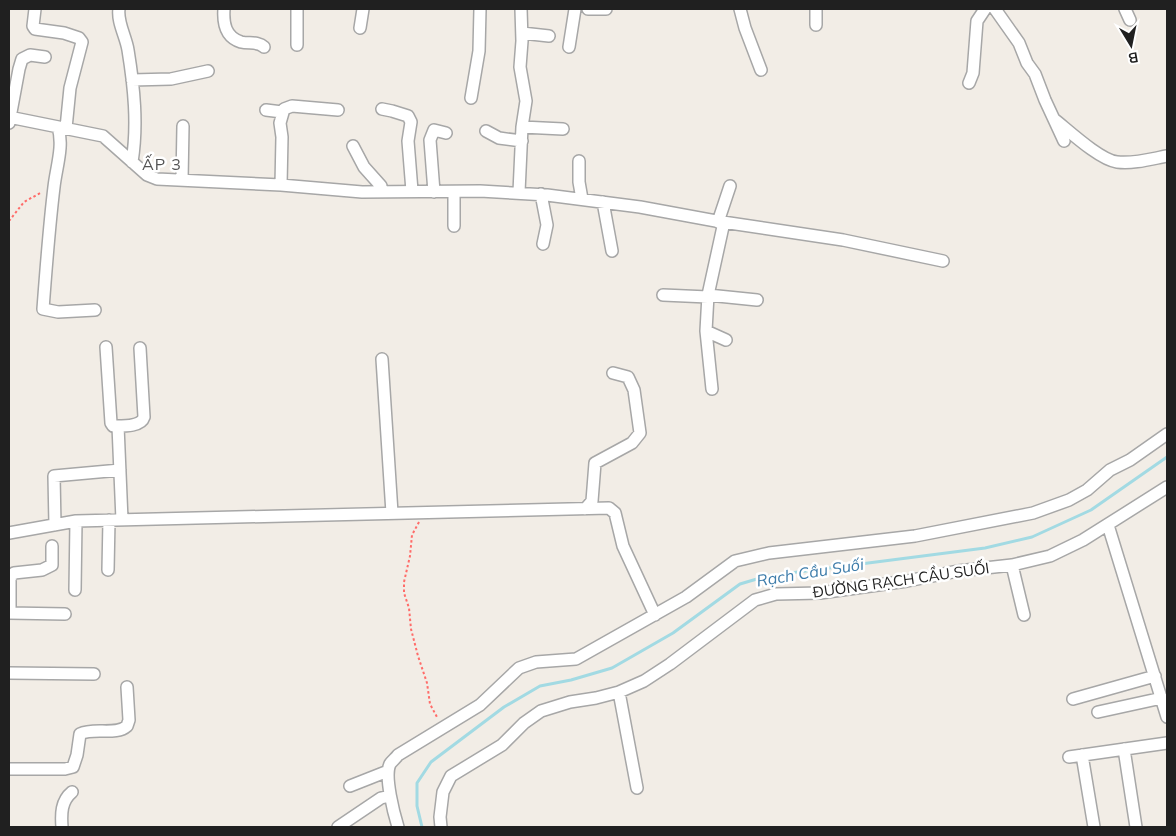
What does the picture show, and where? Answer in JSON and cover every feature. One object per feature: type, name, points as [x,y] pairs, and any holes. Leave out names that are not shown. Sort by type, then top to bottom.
[{"type":"street","points":[[35,9],[32,26],[35,30],[64,34],[79,38],[82,42],[62,128],[54,188],[43,310],[58,312],[95,310]]},
{"type":"street","points":[[119,9],[118,15],[126,40],[132,80],[136,138],[132,162]]},
{"type":"street","points":[[224,9],[223,20],[225,29],[232,36],[241,42],[262,45],[264,48]]},
{"type":"street","points":[[297,9],[297,45]]},
{"type":"street","points":[[360,28],[363,9]]},
{"type":"street","points":[[471,98],[479,52],[480,9]]},
{"type":"street","points":[[519,192],[522,127],[526,101],[520,67],[521,9]]},
{"type":"street","points":[[570,47],[575,9]]},
{"type":"street","points":[[588,9],[606,9]]},
{"type":"street","points":[[740,9],[761,70]]},
{"type":"street","points":[[816,9],[816,25]]},
{"type":"street","points":[[969,83],[973,73],[977,21],[984,9]]},
{"type":"street","points":[[995,9],[1019,43],[1064,141]]},
{"type":"street","points":[[1125,9],[1130,20]]},
{"type":"street","points":[[522,33],[549,36]]},
{"type":"street","points":[[45,57],[30,55],[22,59],[9,119],[103,136],[147,175],[157,179],[382,192],[519,192],[541,194],[640,207],[721,222],[843,240],[943,261]]},
{"type":"street","points":[[132,80],[171,79],[208,71]]},
{"type":"street","points":[[281,185],[282,137],[280,123],[284,109],[292,106],[338,110]]},
{"type":"street","points":[[266,110],[282,112]]},
{"type":"street","points":[[382,110],[408,116],[412,122],[408,140],[412,191]]},
{"type":"street","points":[[1053,118],[1100,156],[1115,162],[1127,163],[1167,156]]},
{"type":"street","points":[[182,126],[182,180]]},
{"type":"street","points":[[522,127],[563,129]]},
{"type":"street","points":[[434,192],[430,140],[434,130],[446,132]]},
{"type":"street","points":[[486,131],[499,138],[522,141]]},
{"type":"street","points":[[353,146],[364,167],[381,186],[382,192]]},
{"type":"street","points":[[579,161],[579,182],[582,199]]},
{"type":"street","points":[[712,389],[706,331],[708,296],[721,222],[730,186]]},
{"type":"street","points":[[454,192],[454,226]]},
{"type":"street","points":[[541,194],[547,225],[543,244]]},
{"type":"street","points":[[603,202],[612,252]]},
{"type":"street","points":[[663,295],[757,300]]},
{"type":"street","points":[[706,331],[726,340]]},
{"type":"street","points":[[106,347],[111,423],[114,426],[138,424],[143,421],[140,348]]},
{"type":"street","points":[[382,359],[392,513]]},
{"type":"street","points":[[585,508],[592,501],[595,463],[632,443],[640,433],[637,408],[628,377],[613,373]]},
{"type":"street","points":[[118,426],[122,520]]},
{"type":"street","points":[[398,827],[390,796],[388,772],[390,765],[398,755],[429,738],[440,729],[480,705],[519,668],[536,662],[576,659],[686,597],[736,561],[746,557],[914,536],[1033,513],[1069,500],[1087,490],[1110,470],[1130,460],[1167,434]]},
{"type":"street","points":[[55,525],[54,476],[120,470]]},
{"type":"street","name":"ĐƯỜNG RẠCH CẦU SUỐI","points":[[441,827],[440,817],[443,792],[451,776],[502,745],[524,723],[541,711],[570,702],[619,692],[644,680],[670,664],[756,600],[776,594],[829,592],[907,581],[958,571],[1012,565],[1050,556],[1083,540],[1167,487]]},
{"type":"street","points":[[9,533],[76,521],[609,508],[615,513],[623,546],[655,615]]},
{"type":"street","points":[[108,570],[109,520]]},
{"type":"street","points":[[75,590],[76,521]]},
{"type":"street","points":[[1108,524],[1167,717]]},
{"type":"street","points":[[52,546],[52,565],[42,570],[14,573],[10,578],[9,613],[66,614]]},
{"type":"street","points":[[1012,565],[1024,615]]},
{"type":"street","points":[[9,673],[94,674]]},
{"type":"street","points":[[1073,699],[1155,676]]},
{"type":"street","points":[[9,769],[65,769],[73,767],[80,734],[88,731],[122,730],[127,726],[129,720],[127,688]]},
{"type":"street","points":[[619,692],[636,788]]},
{"type":"street","points":[[1098,712],[1162,698]]},
{"type":"street","points":[[1069,757],[1167,743]]},
{"type":"street","points":[[1124,749],[1136,827]]},
{"type":"street","points":[[1082,755],[1094,827]]},
{"type":"street","points":[[350,786],[388,772]]},
{"type":"street","points":[[62,827],[63,803],[66,796],[72,792]]},
{"type":"street","points":[[338,827],[382,798],[390,796]]},
{"type":"path","points":[[9,222],[24,202],[54,188]]},
{"type":"path","points":[[420,513],[418,527],[412,535],[409,562],[404,582],[404,593],[409,608],[411,629],[427,683],[430,704],[436,714],[440,729]]},
{"type":"waterway","name":"Rạch Cầu Suối","points":[[422,827],[417,806],[417,783],[431,762],[504,707],[540,686],[571,680],[612,668],[673,633],[740,584],[767,576],[985,548],[1032,537],[1091,510],[1167,457]]},
{"type":"district","name":"ẤP 3","points":[[162,164]]}]
